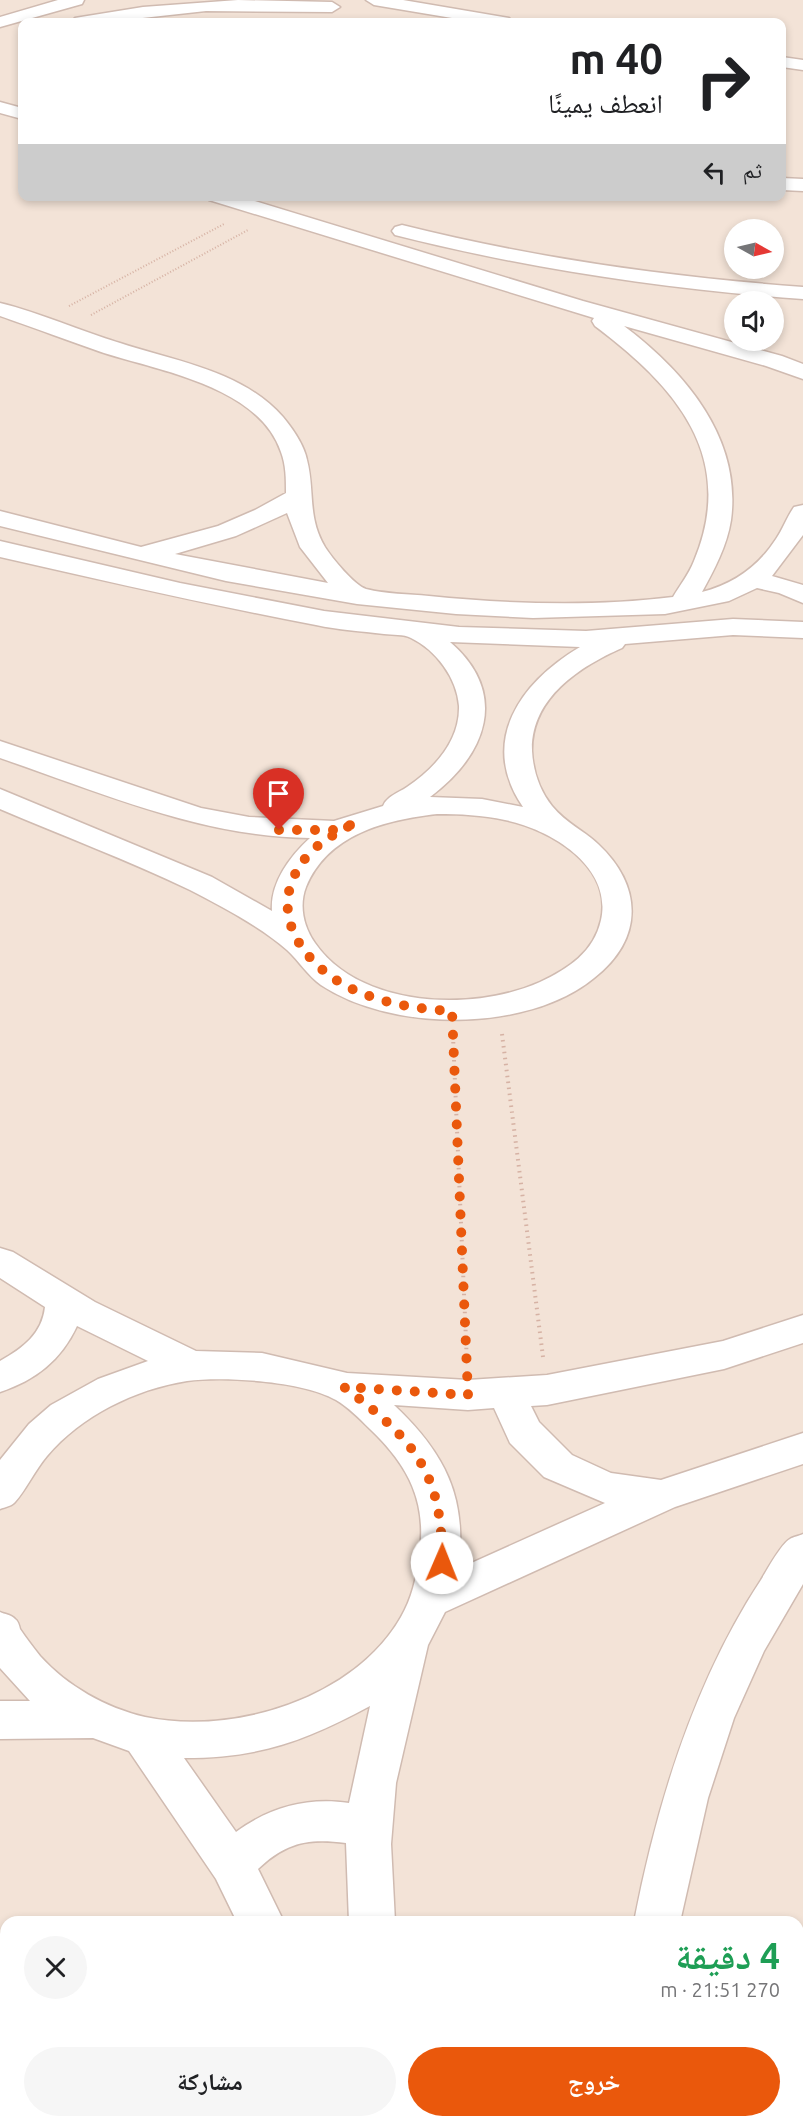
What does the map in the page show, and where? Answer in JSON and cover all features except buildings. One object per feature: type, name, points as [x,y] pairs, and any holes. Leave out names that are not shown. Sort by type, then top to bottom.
[{"type":"street","points":[[0,22],[76,0]]},
{"type":"street","points":[[105,18],[140,12],[207,6],[255,4],[338,8],[301,0]]},
{"type":"street","points":[[371,6],[413,18]]},
{"type":"street","points":[[371,6],[470,18]]},
{"type":"street","points":[[27,15],[53,14],[62,18]]},
{"type":"street","points":[[786,63],[803,65]]},
{"type":"street","points":[[786,77],[803,79]]},
{"type":"street","points":[[0,107],[18,113]]},
{"type":"street","points":[[786,184],[803,185]]},
{"type":"street","points":[[232,201],[575,306],[774,361],[803,372]]},
{"type":"street","points":[[378,224],[475,249],[556,266],[688,284],[803,293]]},
{"type":"street","points":[[575,306],[627,338],[669,375],[694,408],[712,443],[720,481],[719,520],[708,560],[699,580],[682,604]]},
{"type":"street","points":[[0,309],[213,381],[246,399],[271,419],[288,442],[297,467],[298,496],[308,540],[327,568],[357,596]]},
{"type":"street","points":[[774,361],[803,360]]},
{"type":"street","points":[[138,554],[192,543],[233,530],[262,518],[298,496]]},
{"type":"street","points":[[0,518],[138,554],[272,582],[357,596],[462,608],[518,610],[606,609],[682,604],[712,597],[753,579],[787,540],[803,512]]},
{"type":"street","points":[[0,549],[180,591],[324,619],[459,635],[543,639],[732,627],[803,630]]},
{"type":"street","points":[[753,579],[779,584],[803,595]]},
{"type":"street","points":[[0,750],[168,807],[221,822],[279,830],[339,830],[407,800],[433,783],[452,764],[461,750],[472,723],[472,702],[467,682],[456,663],[439,645],[417,630]]},
{"type":"street","points":[[554,827],[527,790],[520,771],[519,733],[525,715],[535,698],[565,668],[584,655],[632,635]]},
{"type":"street","points":[[0,798],[201,884],[275,926],[298,944],[327,974],[363,993],[396,1004],[452,1011],[499,1007],[528,1000],[554,990],[577,976],[602,952],[616,926],[618,907],[614,888],[606,871],[593,854],[576,840],[554,827],[528,816],[499,809],[468,805],[437,805],[367,818],[330,837],[309,855],[294,875],[287,898],[289,921],[298,944]]},
{"type":"street","points":[[0,1261],[82,1312],[192,1366]]},
{"type":"street","points":[[0,1377],[27,1364],[52,1341],[64,1315],[64,1301]]},
{"type":"street","points":[[4,1471],[59,1420],[121,1384],[192,1366],[231,1363],[270,1367],[344,1387],[468,1395],[506,1393],[547,1390],[724,1355],[803,1329]]},
{"type":"street","points":[[0,1630],[10,1651],[45,1689],[92,1719],[144,1736],[200,1741],[262,1734],[321,1714],[371,1682],[409,1641],[423,1620],[432,1599],[442,1563],[442,1528],[436,1494],[422,1463],[401,1434],[344,1387]]},
{"type":"street","points":[[506,1393],[524,1432],[558,1466],[606,1488],[661,1496]]},
{"type":"street","points":[[432,1599],[661,1496],[803,1448]]},
{"type":"street","points":[[658,1916],[682,1806],[707,1733],[736,1666],[768,1604],[803,1551]]},
{"type":"street","points":[[371,1916],[370,1828],[376,1768],[409,1641]]},
{"type":"street","points":[[0,1719],[92,1719]]},
{"type":"street","points":[[144,1736],[232,1864],[258,1916]]},
{"type":"street","points":[[232,1864],[264,1835],[284,1826],[328,1819],[370,1828]]},
{"type":"path","points":[[38,322],[254,208]]},
{"type":"path","points":[[62,331],[276,215]]},
{"type":"path","points":[[499,1007],[547,1390]]},
{"type":"path","points":[[452,1011],[468,1395]]},
{"type":"shaded area","points":[[0,0],[803,0],[803,1916],[0,1916]]},
{"type":"route","points":[[279,830],[339,830],[357,822],[330,837],[309,855],[294,875],[287,898],[289,921],[298,944],[311,960],[327,974],[370,996],[396,1004],[452,1011],[468,1395],[344,1387],[401,1434],[422,1463],[436,1494],[442,1528],[442,1563]]}]
